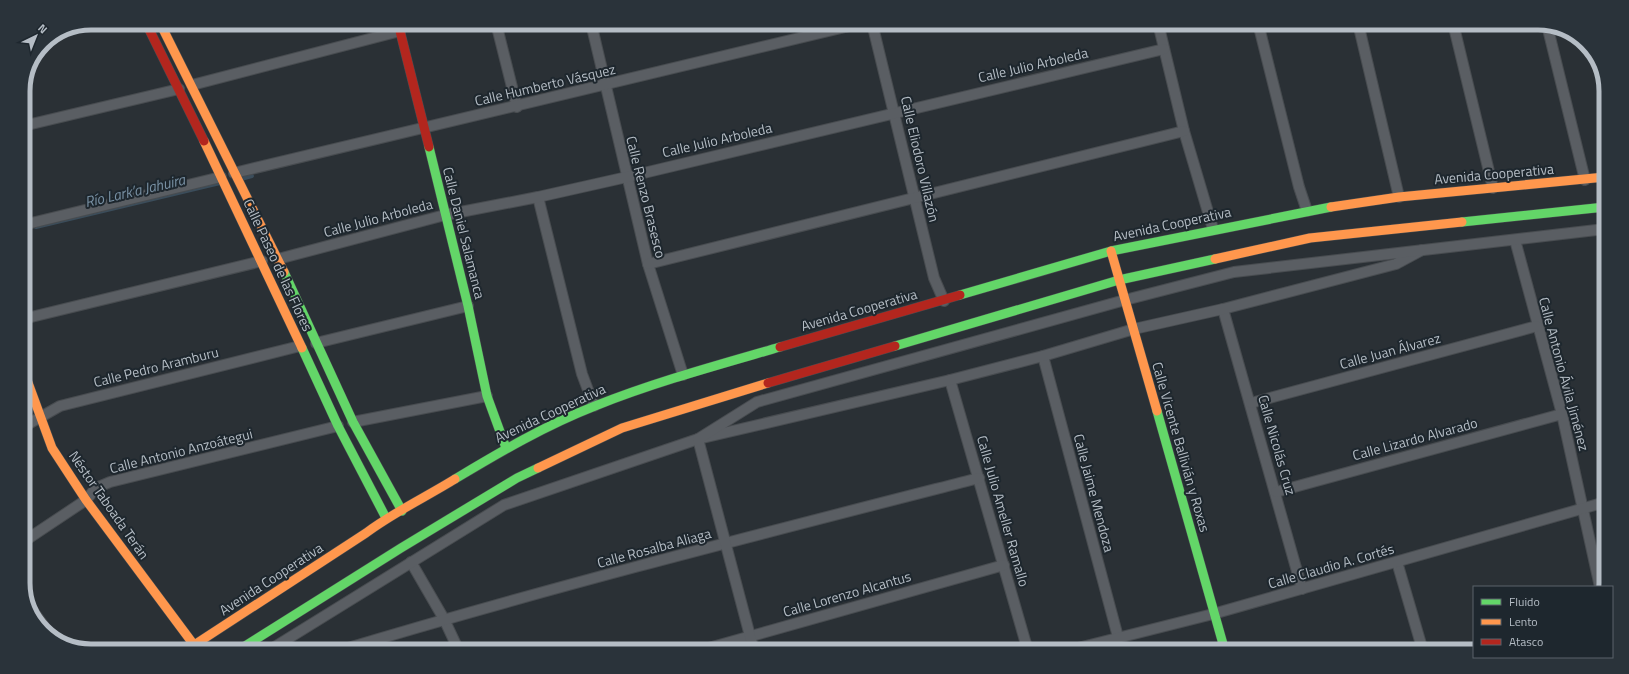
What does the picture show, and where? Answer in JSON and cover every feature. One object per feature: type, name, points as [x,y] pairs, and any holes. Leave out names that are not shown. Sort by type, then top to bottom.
[{"type":"street","name":"Calle Paseo de las Flores","points":[[150,30],[262,262],[338,426],[386,518]]},
{"type":"street","name":"Calle Paseo de las Flores","points":[[164,30],[278,259],[353,422],[402,511]]},
{"type":"street","points":[[30,124],[179,89],[388,30]]},
{"type":"street","name":"Calle Daniel Salamanca","points":[[400,30],[422,127],[468,306],[487,396],[506,448]]},
{"type":"street","points":[[498,30],[516,107]]},
{"type":"street","name":"Calle Renzo Brasesco","points":[[593,30],[648,264],[683,375]]},
{"type":"street","name":"Calle Humberto Vásquez","points":[[234,173],[422,127],[516,107],[833,30]]},
{"type":"street","name":"Calle Eliodoro Villazón","points":[[874,30],[896,112],[934,278],[944,301]]},
{"type":"street","points":[[1160,30],[1184,131],[1213,229]]},
{"type":"street","points":[[1260,30],[1299,187],[1307,211]]},
{"type":"street","points":[[1360,30],[1399,197]]},
{"type":"street","points":[[1455,30],[1493,188]]},
{"type":"street","points":[[1547,31],[1585,180]]},
{"type":"street","name":"Calle Julio Arboleda","points":[[278,259],[445,215],[538,197],[1164,49]]},
{"type":"street","points":[[648,264],[1184,131]]},
{"type":"street","points":[[30,222],[234,173]]},
{"type":"street","name":"Avenida Cooperativa","points":[[196,644],[366,533],[386,518],[402,511],[506,448],[594,406],[683,375],[944,301],[1111,251],[1213,229],[1307,211],[1399,197],[1599,178]]},
{"type":"street","points":[[538,197],[582,374],[594,406]]},
{"type":"street","points":[[248,644],[401,548],[517,478],[622,428],[700,402],[1119,280],[1310,238],[1599,208]]},
{"type":"street","points":[[698,439],[757,402],[1125,300],[1234,272],[1599,230]]},
{"type":"street","name":"Calle Antonio Ávila Jiménez","points":[[1515,240],[1536,326],[1562,414],[1599,582]]},
{"type":"street","points":[[279,644],[504,505],[698,439],[950,380],[1044,356],[1134,329],[1223,309],[1396,264],[1422,250]]},
{"type":"street","name":"Calle Vicente Ballivián y Roxas","points":[[1111,251],[1223,644]]},
{"type":"street","points":[[30,317],[278,259]]},
{"type":"street","points":[[300,346],[468,306]]},
{"type":"street","name":"Calle Nicolás Cruz","points":[[1223,309],[1251,403],[1302,589]]},
{"type":"street","name":"Calle Juan Álvarez","points":[[1251,403],[1536,326]]},
{"type":"street","name":"Calle Pedro Aramburu","points":[[30,422],[60,406],[300,346]]},
{"type":"street","name":"Calle Jaime Mendoza","points":[[1044,356],[1118,637]]},
{"type":"street","name":"Calle Julio Ameller Ramallo","points":[[950,380],[1026,644]]},
{"type":"street","name":"Néstor Taboada Terán","points":[[30,388],[52,448],[86,500],[193,644]]},
{"type":"street","points":[[338,426],[487,396]]},
{"type":"street","name":"Calle Lizardo Alvarado","points":[[1276,492],[1562,414]]},
{"type":"street","name":"Calle Antonio Anzoátegui","points":[[30,537],[86,500],[96,488],[110,482],[338,426]]},
{"type":"street","points":[[698,439],[752,644]]},
{"type":"street","name":"Calle Rosalba Aliaga","points":[[361,644],[444,619],[725,543],[979,478]]},
{"type":"street","name":"Calle Claudio A. Cortés","points":[[1092,644],[1213,614],[1599,504]]},
{"type":"street","points":[[410,562],[444,619],[456,644]]},
{"type":"street","points":[[1397,562],[1421,644]]},
{"type":"street","name":"Calle Lorenzo Alcantus","points":[[722,644],[1004,565]]},
{"type":"waterway","name":"Río Lark’a Jahuira","points":[[241,179],[252,176]]},
{"type":"waterway","name":"Río Lark’a Jahuira","points":[[36,227],[220,183]]},
{"type":"traffic: fast","points":[[429,147],[468,306],[487,396],[506,448]]},
{"type":"traffic: fast","points":[[960,295],[1111,251],[1331,207]]},
{"type":"traffic: fast","points":[[1462,222],[1599,208]]},
{"type":"traffic: fast","points":[[895,346],[1119,280],[1215,259]]},
{"type":"traffic: fast","points":[[284,272],[353,422],[402,511]]},
{"type":"traffic: fast","points":[[455,479],[541,430],[577,413],[618,397],[710,367],[780,347]]},
{"type":"traffic: fast","points":[[302,348],[338,426],[386,518]]},
{"type":"traffic: fast","points":[[1157,411],[1223,644]]},
{"type":"traffic: fast","points":[[248,644],[401,548],[517,478],[538,468]]},
{"type":"traffic: slow","points":[[163,30],[284,272]]},
{"type":"traffic: slow","points":[[204,141],[302,348]]},
{"type":"traffic: slow","points":[[1331,207],[1399,197],[1599,178]]},
{"type":"traffic: slow","points":[[1215,259],[1310,238],[1462,222]]},
{"type":"traffic: slow","points":[[1111,251],[1157,411]]},
{"type":"traffic: slow","points":[[538,468],[622,428],[768,383]]},
{"type":"traffic: slow","points":[[30,388],[52,448],[86,500],[193,644]]},
{"type":"traffic: slow","points":[[196,644],[388,518],[455,479]]},
{"type":"traffic: jam","points":[[149,30],[204,141]]},
{"type":"traffic: jam","points":[[400,30],[429,147]]},
{"type":"traffic: jam","points":[[780,347],[960,295]]},
{"type":"traffic: jam","points":[[768,383],[895,346]]}]
